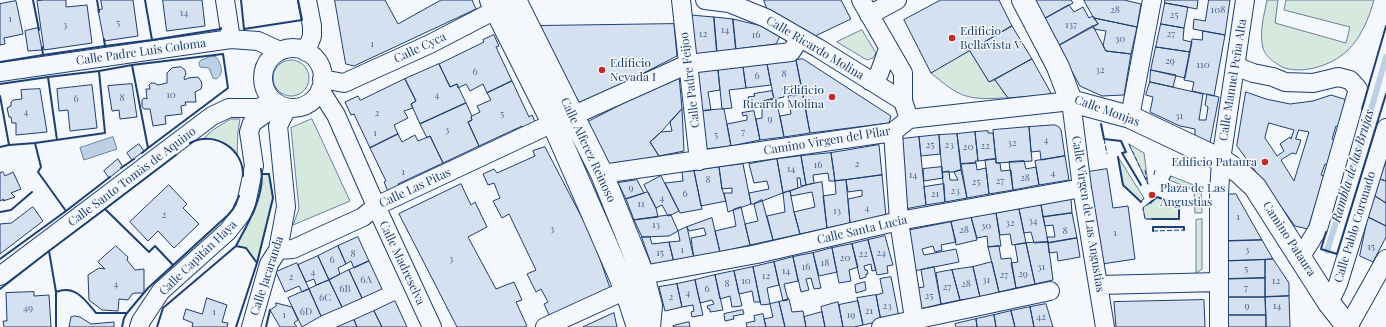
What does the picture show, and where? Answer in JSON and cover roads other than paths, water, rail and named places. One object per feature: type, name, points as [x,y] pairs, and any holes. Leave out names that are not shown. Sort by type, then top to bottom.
[{"type":"street","points":[[225,0],[231,39]]},
{"type":"street","points":[[306,52],[312,36],[312,26],[307,0]]},
{"type":"street","name":"Calle Cyca","points":[[321,85],[344,83],[430,44],[493,5],[516,0]]},
{"type":"street","name":"Calle Alferez Reinoso","points":[[516,0],[563,120],[626,290],[638,327]]},
{"type":"street","name":"Calle Padre Feijoo","points":[[681,0],[699,161]]},
{"type":"street","name":"Calle Ricardo Molina","points":[[705,0],[729,3],[766,18],[903,101]]},
{"type":"street","points":[[897,0],[865,7],[903,73],[903,101],[909,119],[1071,101]]},
{"type":"street","name":"Calle Monjas","points":[[1023,0],[1058,67],[1071,101],[1130,117],[1221,160]]},
{"type":"street","points":[[1130,117],[1152,0]]},
{"type":"street","name":"Calle Manuel Peña Alta","points":[[1219,327],[1219,194],[1221,160],[1245,0]]},
{"type":"street","name":"Calle Alferez Reinoso","points":[[493,5],[563,120],[602,174],[644,275],[651,306],[649,327]]},
{"type":"street","name":"Calle Las Pitas","points":[[278,250],[293,249],[363,218],[376,206],[688,64],[791,52],[800,38]]},
{"type":"street","name":"Calle Padre Luis Coloma","points":[[0,72],[231,39],[258,41],[280,51]]},
{"type":"street","points":[[289,48],[306,52],[313,56],[322,70],[321,85],[314,99],[306,105],[297,108],[279,104],[266,92],[263,83],[263,74],[266,64],[272,56],[289,48]]},
{"type":"street","points":[[870,81],[879,74],[888,49]]},
{"type":"street","points":[[1235,66],[1285,82],[1313,83],[1338,77],[1350,80],[1358,89],[1318,229],[1300,258]]},
{"type":"street","name":"Calle Madreselva","points":[[321,85],[432,327]]},
{"type":"street","name":"Calle Virgen de Las Angustias","points":[[1071,101],[1082,188],[1105,327]]},
{"type":"street","name":"Calle Jacaranda","points":[[251,327],[269,264],[278,250],[286,207],[278,126],[279,104]]},
{"type":"street","name":"Calle Santo Tomàs de Aquino","points":[[0,276],[212,116],[229,108],[259,108],[279,104]]},
{"type":"street","name":"Calle Capitán Haya","points":[[139,327],[140,321],[161,291],[228,231],[245,209],[254,166],[249,132],[250,127],[252,123],[279,104]]},
{"type":"street","name":"Camino Virgen del Pilar","points":[[602,174],[894,132],[909,119]]},
{"type":"street","name":"Calle Pablo Coronado","points":[[1329,303],[1338,284],[1386,128]]},
{"type":"street","points":[[894,132],[899,221],[914,320]]},
{"type":"street","name":"Camino Pataura","points":[[1221,160],[1239,172],[1255,186],[1329,303],[1348,327]]},
{"type":"street","name":"Calle Santa Lucia","points":[[644,275],[757,254],[899,221],[1082,188]]},
{"type":"street","points":[[1348,327],[1386,259]]},
{"type":"street","points":[[1099,285],[1219,282]]},
{"type":"street","points":[[545,327],[626,290]]},
{"type":"street","points":[[881,327],[1050,292]]},
{"type":"water","points":[[212,56],[216,57],[221,68],[219,77],[216,79],[213,78],[209,68],[200,67],[199,64],[200,61]]},
{"type":"water","points":[[113,137],[117,149],[84,160],[80,148]]},
{"type":"waterway","name":"Rambla de las Brujas","points":[[1327,251],[1386,57]]},
{"type":"place","name":"Edificio Bellavista V","points":[[952,38]]},
{"type":"place","name":"Edificio Nevada I","points":[[602,70]]},
{"type":"place","name":"Edificio Ricardo Molina","points":[[832,97]]},
{"type":"place","name":"Edificio Pataura","points":[[1265,162]]},
{"type":"place","name":"Plaza de Las Angustias","points":[[1152,195]]}]
